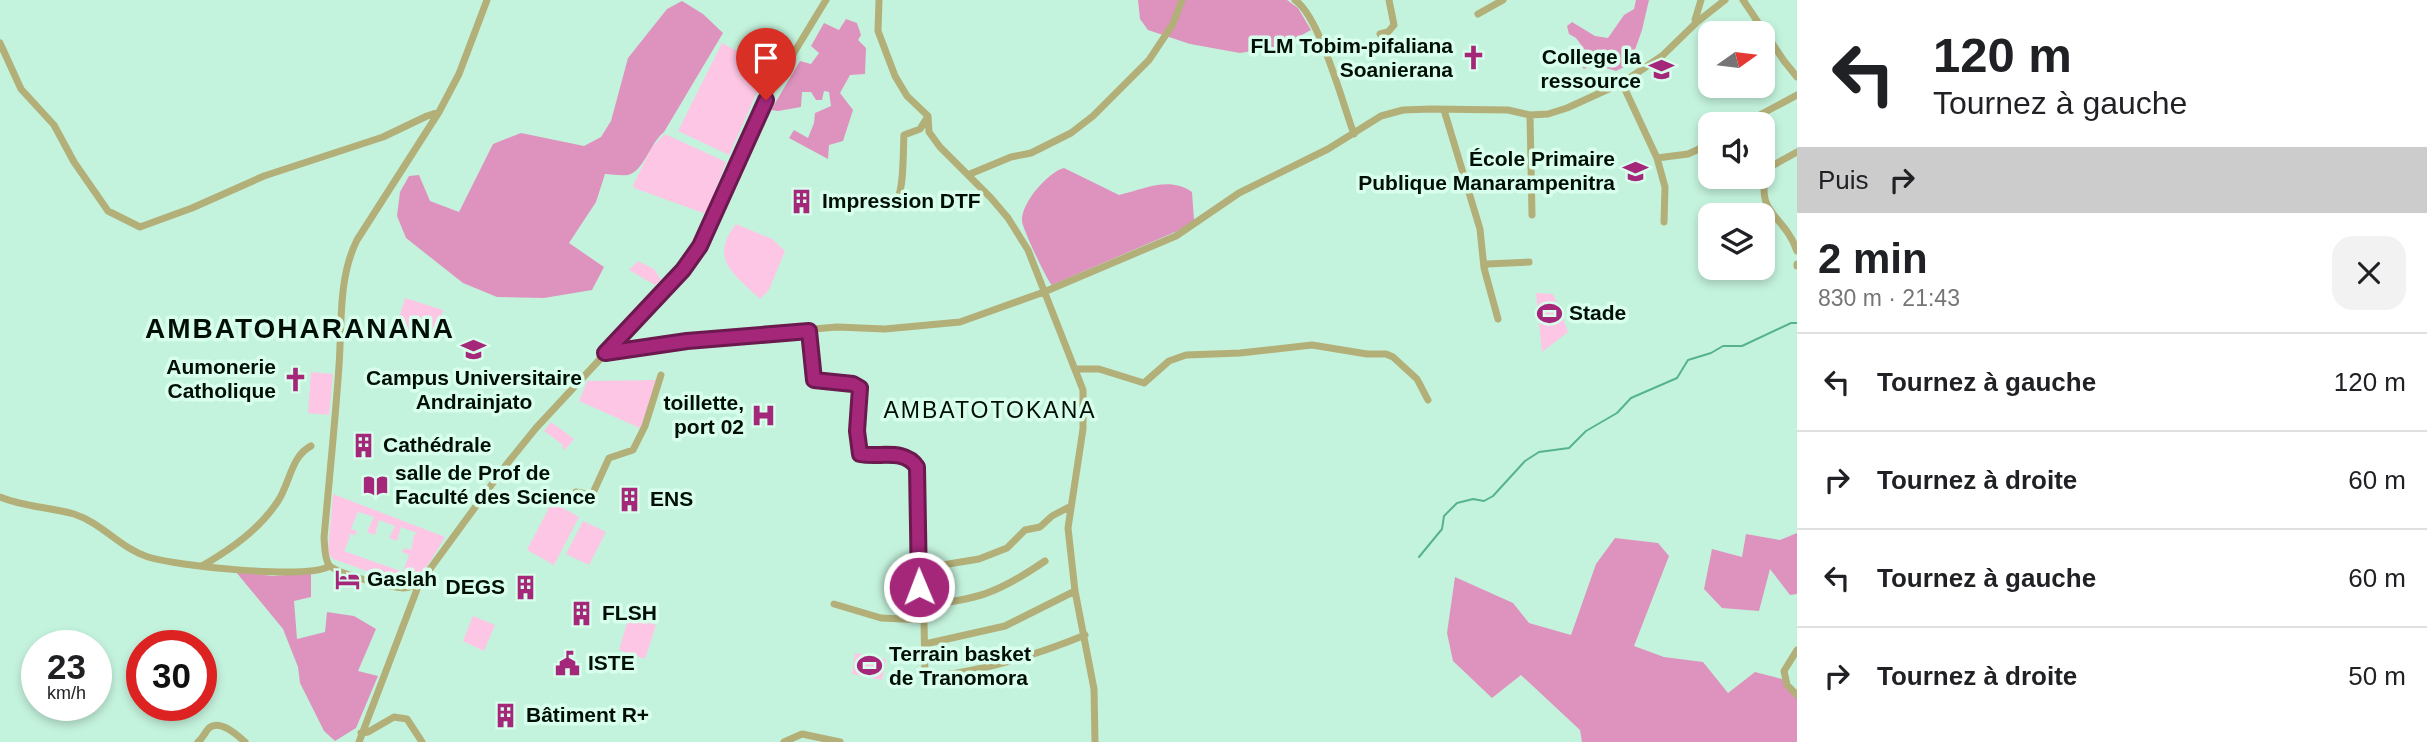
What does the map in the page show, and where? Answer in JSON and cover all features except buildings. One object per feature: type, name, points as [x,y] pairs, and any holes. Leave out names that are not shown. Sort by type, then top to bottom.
[{"type":"street","points":[[419,584],[401,588],[330,566],[326,559],[324,538],[344,278],[348,257],[371,216],[439,112],[459,74],[487,0]]},
{"type":"street","points":[[359,742],[419,584],[536,428],[683,270],[700,246],[773,87],[826,0]]},
{"type":"street","points":[[879,0],[878,31],[887,57],[907,96],[928,116],[929,132],[940,147],[970,174],[1009,218],[1028,250],[1083,390],[1084,414],[1068,528],[1075,592],[1094,689],[1095,742]]},
{"type":"street","points":[[970,174],[1011,157],[1031,153],[1071,133],[1093,116],[1134,77],[1163,42],[1182,0]]},
{"type":"street","points":[[1294,0],[1305,3],[1354,134]]},
{"type":"street","points":[[1380,34],[1388,32],[1394,25],[1389,0]]},
{"type":"street","points":[[1478,14],[1503,0]]},
{"type":"street","points":[[1697,22],[1695,20],[1701,0]]},
{"type":"street","points":[[605,353],[687,341],[837,327],[885,329],[960,322],[1044,292],[1176,236],[1239,193],[1328,149],[1381,116],[1403,110],[1508,110],[1530,116],[1563,109],[1622,83],[1662,56],[1697,22],[1725,0]]},
{"type":"street","points":[[1744,0],[1797,77]]},
{"type":"street","points":[[0,43],[21,89],[54,125],[74,162],[108,211],[140,227],[192,208],[264,176],[383,136],[439,112]]},
{"type":"street","points":[[1622,83],[1657,158],[1665,187],[1664,222]]},
{"type":"street","points":[[1765,112],[1797,95]]},
{"type":"street","points":[[1444,110],[1480,229],[1484,268],[1498,319]]},
{"type":"street","points":[[898,197],[903,188],[901,170],[905,135],[920,129],[928,116]]},
{"type":"street","points":[[1530,116],[1532,215]]},
{"type":"street","points":[[1657,158],[1688,154],[1698,149]]},
{"type":"street","points":[[1797,152],[1768,168],[1763,184],[1765,203],[1784,227],[1797,251]]},
{"type":"street","points":[[1484,268],[1487,264],[1529,262]]},
{"type":"street","points":[[809,331],[814,380],[853,384],[860,388],[857,431],[860,454],[904,456],[917,467],[919,606],[924,620],[925,678],[1000,666],[1085,635]]},
{"type":"street","points":[[1076,369],[1099,369],[1144,383],[1170,361],[1186,355],[1312,345],[1393,357],[1417,379],[1428,400]]},
{"type":"street","points":[[576,492],[592,495],[609,458],[634,450],[650,414],[661,375]]},
{"type":"street","points":[[202,566],[239,544],[260,523],[278,502],[299,453],[311,446]]},
{"type":"street","points":[[0,498],[86,519],[128,548],[147,556],[202,566],[309,572],[330,566]]},
{"type":"street","points":[[918,569],[979,559],[1007,548],[1026,530],[1040,527],[1052,516],[1071,506]]},
{"type":"street","points":[[919,606],[958,602],[1000,590],[1045,561]]},
{"type":"street","points":[[925,644],[1005,626],[1075,592]]},
{"type":"street","points":[[834,604],[881,618],[924,620]]},
{"type":"street","points":[[1797,650],[1784,671],[1787,685],[1797,695]]},
{"type":"street","points":[[361,733],[368,732],[394,717],[407,719],[422,742]]},
{"type":"street","points":[[198,742],[210,727],[217,725],[229,729],[245,742]]},
{"type":"street","points":[[785,742],[802,734],[840,742]]},
{"type":"shaded area","points":[[1138,0],[1287,0],[1298,8],[1311,30],[1281,46],[1240,53],[1190,44],[1148,30],[1140,19]]},
{"type":"shaded area","points":[[1636,0],[1649,0],[1630,64],[1616,71],[1594,64],[1584,69],[1581,65],[1588,54],[1576,38],[1569,34],[1567,26],[1572,22],[1595,36],[1608,38],[1624,15],[1634,9]]},
{"type":"shaded area","points":[[682,1],[703,14],[723,33],[643,163],[628,175],[605,174],[596,202],[569,243],[604,267],[592,290],[544,298],[497,297],[463,283],[406,238],[397,216],[400,192],[409,176],[419,175],[430,201],[459,212],[493,144],[521,133],[584,146],[601,137],[611,121],[628,58],[667,9]]},
{"type":"shaded area","points":[[846,19],[857,23],[861,35],[858,40],[866,48],[865,74],[850,75],[840,93],[853,110],[843,141],[829,145],[828,159],[789,138],[794,130],[808,138],[815,113],[831,106],[829,92],[824,91],[822,100],[816,100],[811,92],[802,92],[801,107],[771,110],[800,61],[811,64],[819,53],[811,46],[824,23],[839,30]]},
{"type":"shaded area","points":[[722,43],[768,67],[729,155],[678,131]]},
{"type":"shaded area","points":[[665,134],[726,162],[706,214],[634,188],[633,185],[652,147]]},
{"type":"shaded area","points":[[1064,168],[1119,195],[1157,185],[1183,187],[1192,192],[1194,220],[1182,229],[1052,285],[1035,254],[1022,221],[1026,206],[1037,189],[1051,175]]},
{"type":"shaded area","points":[[736,224],[772,239],[785,251],[769,290],[760,299],[734,274],[725,257],[724,247]]},
{"type":"shaded area","points":[[638,261],[654,269],[661,280],[655,285],[629,270]]},
{"type":"shaded area","name":"Stade","points":[[1536,293],[1553,294],[1568,332],[1542,352]]},
{"type":"shaded area","points":[[405,298],[443,310],[434,340],[396,329]]},
{"type":"shaded area","points":[[311,372],[333,374],[329,415],[308,413]]},
{"type":"shaded area","points":[[588,379],[656,380],[642,429],[579,401]]},
{"type":"shaded area","points":[[551,422],[574,439],[565,450],[563,445],[544,431]]},
{"type":"shaded area","points":[[333,494],[445,537],[422,572],[401,583],[333,559],[328,553]],"holes":[[[358,512],[374,517],[367,532],[375,535],[379,520],[395,526],[389,538],[397,541],[401,527],[417,533],[414,535],[411,550],[404,548],[402,552],[409,555],[403,572],[344,551],[349,534],[356,535],[357,531],[351,529]]]},
{"type":"shaded area","points":[[552,502],[579,517],[554,565],[527,550]]},
{"type":"shaded area","points":[[583,521],[606,532],[589,565],[566,554]]},
{"type":"shaded area","points":[[1797,533],[1797,594],[1790,595],[1770,569],[1759,611],[1722,608],[1704,589],[1712,549],[1742,557],[1746,534],[1780,540]]},
{"type":"shaded area","points":[[1615,538],[1658,543],[1669,556],[1634,646],[1664,657],[1703,662],[1728,693],[1755,672],[1786,680],[1797,695],[1797,742],[1582,742],[1580,730],[1521,675],[1492,698],[1453,661],[1447,633],[1455,577],[1513,603],[1529,623],[1571,635],[1596,564]]},
{"type":"shaded area","points":[[236,572],[273,576],[311,573],[311,597],[294,601],[297,639],[325,632],[327,612],[354,616],[376,629],[358,671],[378,676],[356,728],[335,741],[324,731],[300,683],[298,667],[283,629]]},
{"type":"shaded area","points":[[473,616],[495,625],[484,651],[463,641]]},
{"type":"shaded area","points":[[629,616],[656,625],[645,659],[619,650]]},
{"type":"shaded area","name":"Terrain basket de Tranomora","points":[[855,653],[886,659],[882,680],[852,674]]},
{"type":"waterway","points":[[1419,557],[1442,529],[1444,516],[1457,503],[1473,499],[1484,501],[1493,496],[1525,461],[1539,452],[1569,448],[1586,431],[1617,413],[1631,398],[1677,378],[1688,360],[1723,346],[1742,346],[1791,323],[1797,323]]},
{"type":"place","name":"FLM Tobim-pifaliana Soanierana","points":[[1473,58]]},
{"type":"place","name":"College la ressource","points":[[1661,69]]},
{"type":"place","name":"École Primaire Publique Manarampenitra","points":[[1635,171]]},
{"type":"place","name":"Impression DTF","points":[[802,201]]},
{"type":"place","name":"Stade","points":[[1549,313]]},
{"type":"place","name":"Campus Universitaire Andrainjato","points":[[474,349]]},
{"type":"place","name":"Aumonerie Catholique","points":[[296,379]]},
{"type":"place","name":"toillette, port 02","points":[[764,415]]},
{"type":"place","name":"Cathédrale","points":[[363,445]]},
{"type":"place","name":"salle de Prof de Faculté des Science","points":[[375,485]]},
{"type":"place","name":"ENS","points":[[630,499]]},
{"type":"place","name":"Gaslah","points":[[347,579]]},
{"type":"place","name":"DEGS","points":[[525,587]]},
{"type":"place","name":"FLSH","points":[[582,613]]},
{"type":"place","name":"ISTE","points":[[568,663]]},
{"type":"place","name":"Terrain basket de Tranomora","points":[[869,666]]},
{"type":"place","name":"Bâtiment R+","points":[[506,715]]},
{"type":"district","name":"AMBATOHARANANA","points":[[300,328]]},
{"type":"district","name":"AMBATOTOKANA","points":[[990,410]]},
{"type":"route","points":[[766,100],[700,246],[683,270],[605,353],[687,341],[809,331],[814,380],[859,385],[857,431],[860,454],[904,456],[917,467],[919,587]]}]
